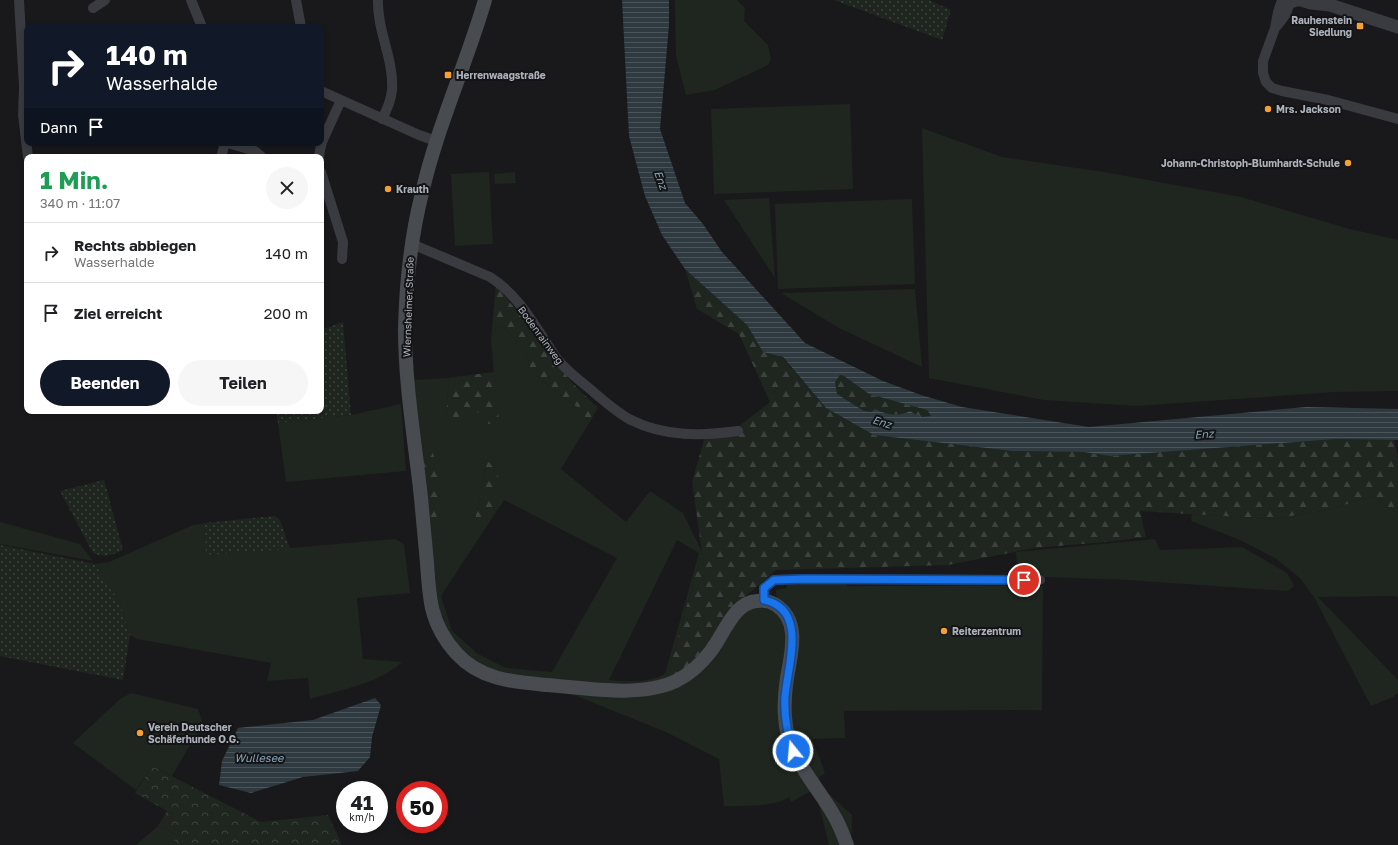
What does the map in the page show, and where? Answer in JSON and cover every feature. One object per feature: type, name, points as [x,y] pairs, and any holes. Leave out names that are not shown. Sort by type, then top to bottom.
[{"type":"main road","name":"Wiernsheimer Straße","points":[[485,0],[436,141],[422,193],[408,267],[405,330],[406,361],[423,516],[428,587],[432,608],[441,630],[447,642],[457,655],[468,665],[490,676],[512,682],[629,691],[660,687],[689,674],[711,651],[736,612],[747,603],[764,600]]},
{"type":"main road","points":[[764,600],[778,606],[786,615],[790,624],[792,648],[787,678],[785,709],[789,738],[798,762],[837,820],[847,845]]},
{"type":"street","points":[[19,0],[24,86],[24,124]]},
{"type":"street","points":[[94,8],[105,0]]},
{"type":"street","points":[[191,0],[201,24]]},
{"type":"street","points":[[296,0],[300,24]]},
{"type":"street","points":[[378,0],[379,19],[391,71],[392,91],[388,107],[382,119]]},
{"type":"street","points":[[1398,27],[1327,2],[1311,3],[1291,0],[1286,14],[1276,28],[1263,61],[1263,73],[1266,82],[1272,88],[1282,92],[1328,100],[1398,119]]},
{"type":"street","points":[[324,93],[436,141]]},
{"type":"street","points":[[324,138],[341,100]]},
{"type":"street","points":[[238,146],[255,151],[258,154]]},
{"type":"street","points":[[324,182],[343,242],[342,259]]},
{"type":"street","name":"Bodenrainweg","points":[[412,244],[490,277],[499,283],[534,322],[556,357],[569,372],[607,403],[631,420],[660,430],[682,434],[712,434],[738,431]]},
{"type":"street","points":[[764,600],[764,588],[774,580],[1040,580]]},
{"type":"green space","points":[[675,0],[737,0],[745,8],[744,21],[768,45],[771,59],[768,65],[715,90],[686,95],[676,56]]},
{"type":"green space","points":[[834,0],[929,0],[951,10],[942,40]]},
{"type":"green space","points":[[850,104],[853,189],[714,194],[711,109]]},
{"type":"green space","points":[[922,128],[1002,157],[1104,172],[1241,197],[1346,228],[1398,240],[1398,391],[1335,392],[1137,406],[1044,400],[929,378]]},
{"type":"green space","points":[[489,172],[493,244],[455,246],[451,174]]},
{"type":"green space","points":[[515,172],[516,183],[495,184],[494,174]]},
{"type":"green space","points":[[769,198],[775,278],[724,200]]},
{"type":"green space","points":[[912,199],[915,284],[778,289],[775,204]]},
{"type":"green space","points":[[685,269],[747,325],[763,352],[782,357],[826,408],[874,435],[1012,451],[1084,452],[1110,456],[1336,439],[1394,440],[1398,458],[1398,514],[1372,496],[1332,509],[1274,519],[1140,511],[1146,537],[1034,548],[948,565],[776,570],[741,600],[698,660],[666,680],[702,552],[692,482],[706,433],[734,430],[770,402],[739,334],[697,309]]},
{"type":"green space","points":[[496,284],[572,383],[598,408],[589,423],[579,408],[559,395],[530,369],[524,350],[509,332],[501,326],[495,330],[491,340]]},
{"type":"green space","points":[[915,289],[922,367],[839,328],[781,293]]},
{"type":"green space","points":[[343,322],[351,415],[278,423],[276,414],[324,414],[324,329]]},
{"type":"green space","points":[[501,326],[509,332],[524,350],[530,369],[559,395],[579,408],[589,423],[561,469],[626,522],[650,491],[683,513],[702,552],[666,680],[646,685],[550,681],[486,669],[455,645],[438,611],[428,531],[436,530],[418,446],[413,380],[449,378],[446,418],[479,412],[498,422],[491,340],[495,330]],"holes":[[[487,461],[495,469],[474,528],[482,492]],[[504,500],[617,558],[552,672],[506,668],[478,654],[452,631],[441,596]],[[677,540],[699,553],[665,674],[651,679],[638,681],[609,680]]]},
{"type":"green space","points":[[494,372],[499,422],[488,424],[479,412],[451,423],[446,418],[449,378]]},
{"type":"green space","points":[[840,375],[844,376],[869,394],[927,410],[931,416],[920,417],[910,411],[897,415],[884,413],[875,409],[871,412],[864,411],[837,394],[835,382]]},
{"type":"green space","points":[[401,404],[406,471],[286,482],[278,423],[351,415]]},
{"type":"green space","points":[[418,446],[433,453],[439,472],[436,530],[428,531]]},
{"type":"green space","points":[[487,460],[495,469],[500,481],[490,517],[478,531],[474,528]]},
{"type":"green space","points":[[104,480],[123,550],[104,556],[93,553],[60,491]]},
{"type":"green space","points":[[1372,496],[1398,514],[1398,598],[1396,596],[1318,597],[1398,680],[1398,692],[1393,697],[1371,706],[1314,597],[1300,578],[1275,558],[1240,540],[1191,521],[1192,514],[1274,519],[1332,509]]},
{"type":"green space","points":[[274,516],[280,520],[290,549],[206,555],[205,523]]},
{"type":"green space","points":[[0,522],[80,544],[93,561],[0,544]]},
{"type":"green space","points":[[205,523],[207,555],[395,539],[404,544],[410,593],[357,598],[363,659],[402,662],[393,670],[370,681],[310,699],[308,678],[267,681],[271,663],[137,639],[130,635],[119,601],[95,564],[109,562],[193,525]]},
{"type":"green space","points":[[1155,539],[1160,550],[1242,547],[1287,573],[1294,586],[1288,591],[1128,580],[1018,576],[1016,552]]},
{"type":"green space","points":[[0,545],[95,564],[119,601],[130,635],[123,680],[0,656]]},
{"type":"green space","name":"Reiterzentrum","points":[[847,581],[847,586],[1043,586],[1042,710],[844,711],[845,738],[812,739],[825,774],[819,777],[820,782],[805,765],[789,722],[794,617],[786,603],[777,599],[776,590],[787,588],[787,582]]},
{"type":"green space","points":[[758,607],[771,610],[777,614],[785,629],[787,638],[781,694],[813,790],[791,802],[789,797],[776,803],[748,806],[724,806],[719,759],[666,732],[559,689],[650,692],[736,621],[748,609]]},
{"type":"green space","name":"Verein Deutscher Schäferhunde O.G.","points":[[131,693],[198,709],[203,723],[172,776],[152,766],[136,790],[73,743],[120,699]]},
{"type":"green space","points":[[152,766],[261,822],[328,815],[342,845],[172,845],[177,835],[158,826],[167,811],[135,793]]},
{"type":"green space","points":[[813,790],[843,845],[829,845],[820,809]]},
{"type":"green space","points":[[828,793],[852,815],[851,845]]},
{"type":"green space","points":[[158,826],[177,835],[172,845],[136,845]]},
{"type":"water","name":"Enz","points":[[622,0],[669,0],[669,25],[660,129],[685,203],[703,224],[722,252],[805,343],[883,381],[921,395],[962,407],[1089,427],[1306,407],[1398,409],[1398,440],[1336,439],[1110,456],[1084,452],[1012,451],[874,435],[826,408],[783,357],[763,352],[747,325],[685,269],[662,235],[645,196],[629,136]],"holes":[[[840,375],[844,376],[869,394],[927,410],[931,416],[920,417],[910,411],[896,415],[884,413],[875,409],[871,412],[864,411],[837,394],[835,382]]]},
{"type":"water","name":"Wullesee","points":[[375,698],[381,705],[372,737],[370,757],[358,771],[303,777],[251,793],[219,785],[222,761],[238,728],[313,720]]},
{"type":"place","name":"Rauhenstein Siedlung","points":[[1360,26]]},
{"type":"place","name":"Herrenwaagstraße","points":[[448,75]]},
{"type":"place","name":"Mrs. Jackson","points":[[1268,109]]},
{"type":"place","name":"Johann-Christoph-Blumhardt-Schule","points":[[1348,163]]},
{"type":"place","name":"Krauth","points":[[388,189]]},
{"type":"place","name":"Reiterzentrum","points":[[944,631]]},
{"type":"place","name":"Verein Deutscher Schäferhunde O.G.","points":[[140,733]]},
{"type":"route","points":[[793,751],[785,716],[785,696],[792,648],[790,624],[786,615],[778,606],[764,600],[764,588],[774,580],[1024,580]]}]
